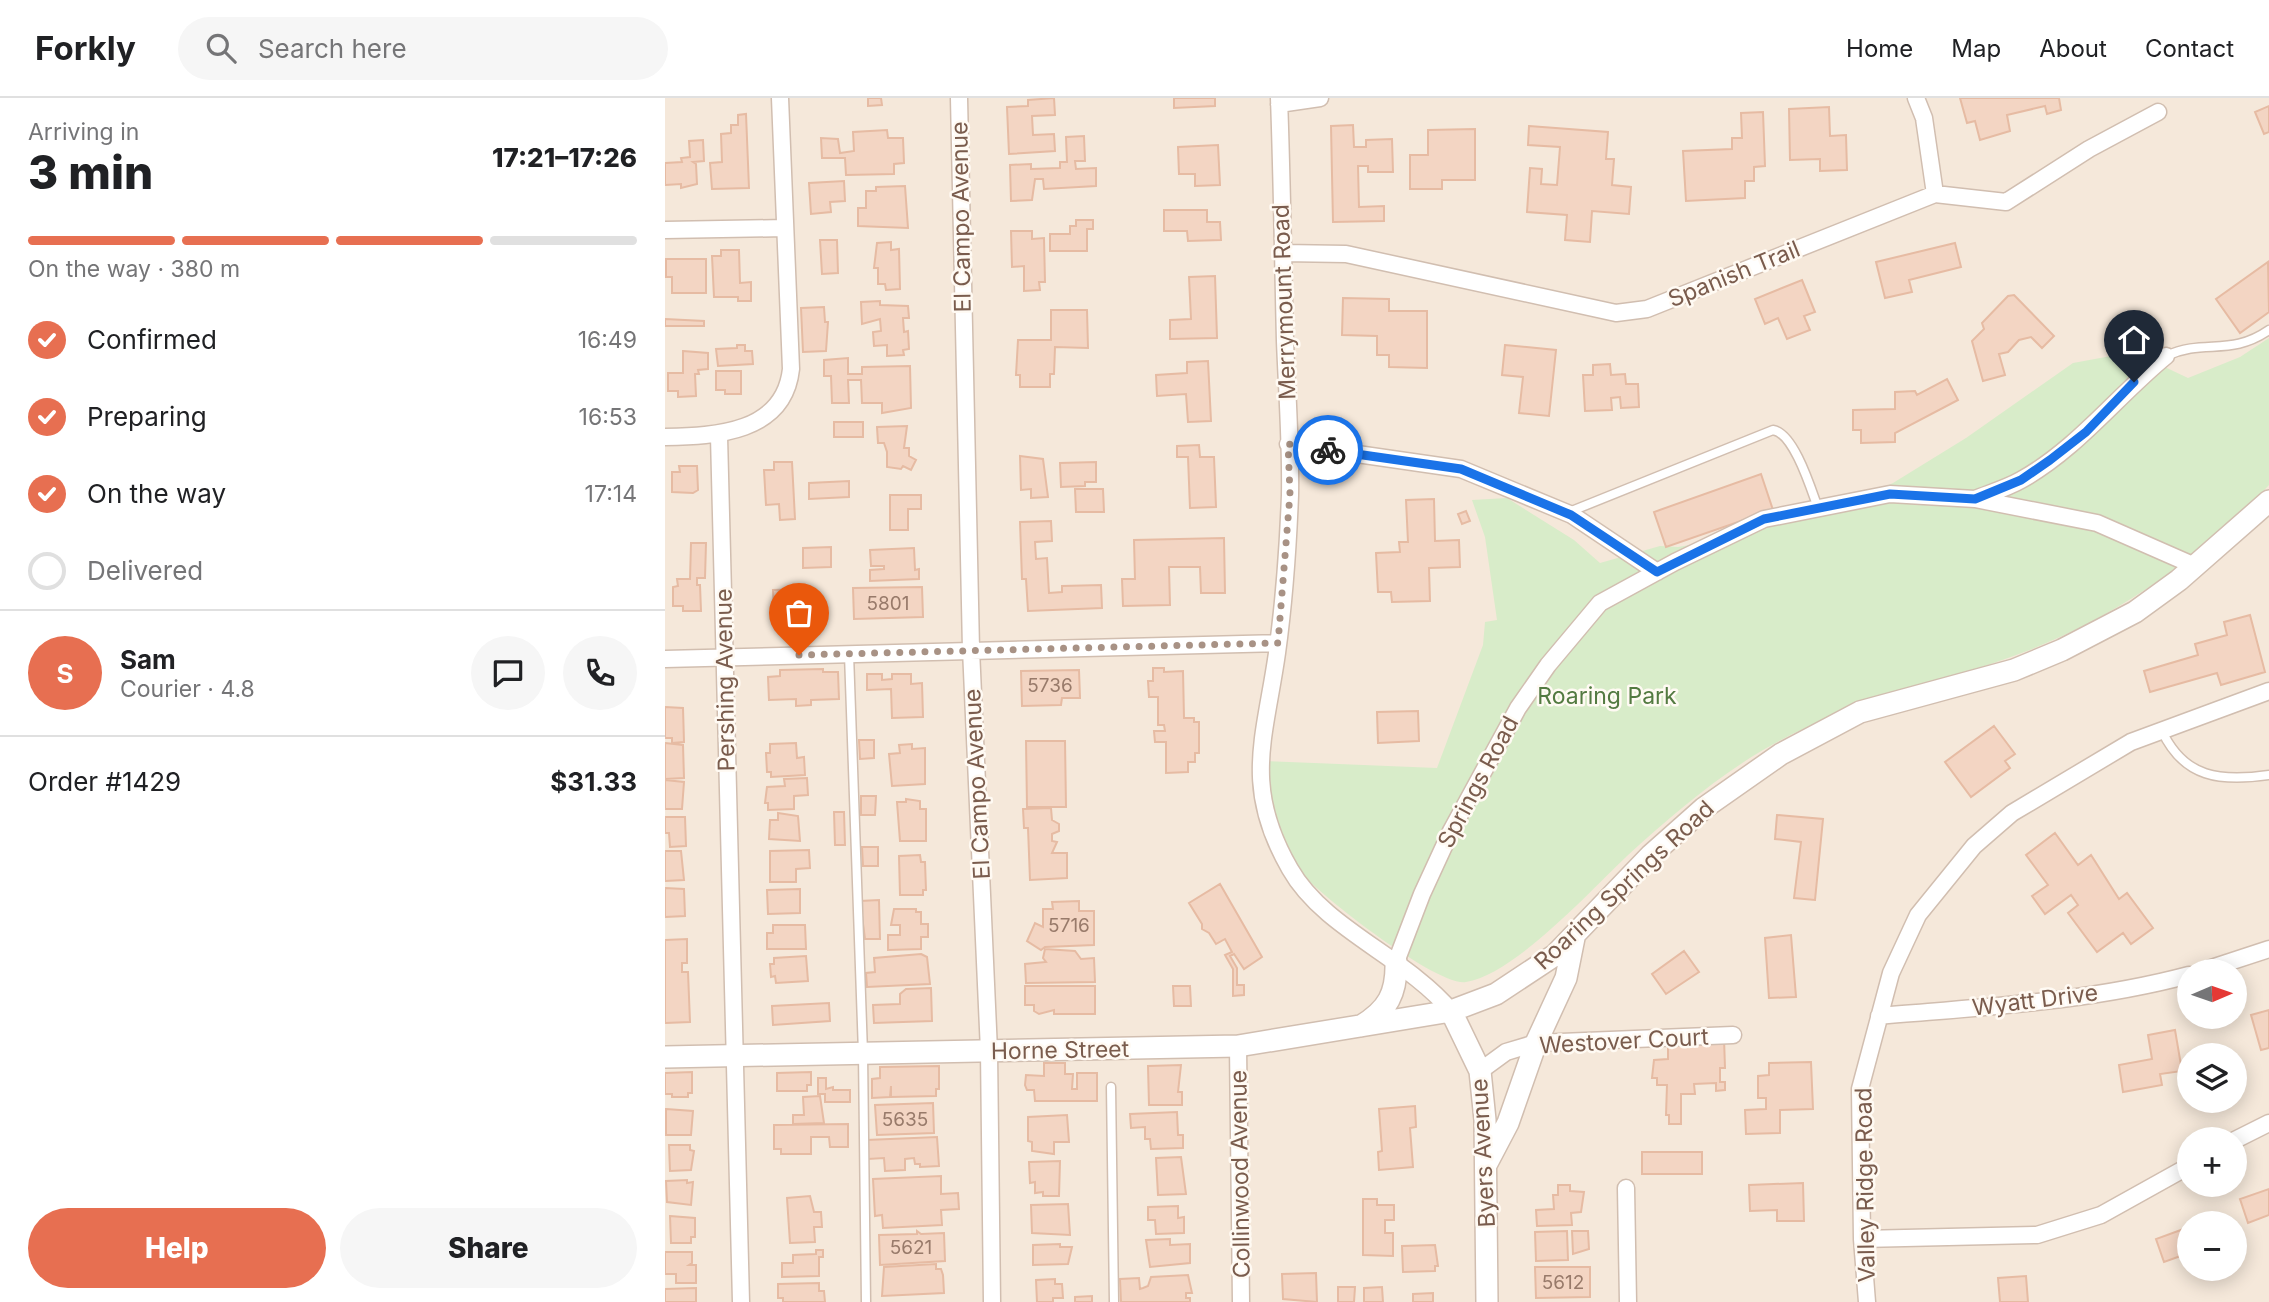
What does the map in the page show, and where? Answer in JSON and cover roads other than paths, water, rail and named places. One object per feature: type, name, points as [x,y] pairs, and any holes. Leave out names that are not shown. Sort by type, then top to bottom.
[{"type":"street","points":[[665,437],[719,436],[774,411],[789,389],[791,369],[779,98]]},
{"type":"street","name":"El Campo Avenue","points":[[959,98],[971,649],[989,1051],[992,1302]]},
{"type":"street","points":[[1279,101],[1321,98]]},
{"type":"street","points":[[1916,98],[1924,118],[1935,194]]},
{"type":"street","name":"Merrymount Road","points":[[1279,101],[1290,494],[1278,643],[1259,767],[1261,791],[1288,866],[1302,889],[1433,989],[1451,1010]]},
{"type":"street","name":"Spanish Trail","points":[[1283,253],[1346,254],[1616,313],[1647,309],[1935,194],[2006,202],[2089,149],[2158,112]]},
{"type":"street","points":[[665,230],[785,228]]},
{"type":"street","name":"Springs Road","points":[[1975,499],[2021,480],[2050,460],[2086,432],[2134,382],[2166,356]]},
{"type":"street","name":"Pershing Avenue","points":[[719,436],[741,1302]]},
{"type":"street","points":[[1288,444],[1461,469],[1566,513],[1657,572]]},
{"type":"street","name":"Springs Road","points":[[1396,962],[1422,894],[1451,831],[1518,708],[1548,665],[1600,604],[1657,572],[1764,519],[1890,494],[1975,499],[2097,523],[2195,566]]},
{"type":"street","name":"Roaring Springs Road","points":[[1451,1010],[1496,994],[1528,975],[1574,938],[1678,832],[1731,786],[1781,754],[1860,712],[2014,670],[2062,650],[2135,612],[2195,566],[2269,501]]},
{"type":"street","points":[[665,659],[1278,643]]},
{"type":"street","name":"Valley Ridge Road","points":[[1867,1302],[1862,1239],[1860,1089],[1899,952],[1917,915],[1974,846],[2012,813],[2067,778],[2131,742],[2269,691]]},
{"type":"street","points":[[1486,1164],[1508,1123],[1536,1042],[1566,978],[1574,938]]},
{"type":"street","points":[[2239,959],[2269,949]]},
{"type":"street","points":[[1359,1027],[1388,1005],[1394,992],[1396,962]]},
{"type":"street","name":"Wyatt Drive","points":[[1879,1016],[2040,1002],[2153,985],[2177,978]]},
{"type":"street","name":"Horne Street","points":[[665,1057],[1238,1046],[1451,1010]]},
{"type":"street","name":"Byers Avenue","points":[[1451,1010],[1480,1071],[1486,1164],[1487,1302]]},
{"type":"street","name":"Westover Court","points":[[1480,1071],[1506,1052],[1536,1042],[1733,1035]]},
{"type":"street","name":"Collinwood Avenue","points":[[1238,1046],[1241,1302]]},
{"type":"street","points":[[2247,1134],[2269,1123]]},
{"type":"street","points":[[1862,1239],[2037,1234],[2101,1215],[2177,1173]]},
{"type":"street","points":[[1626,1188],[1628,1302]]},
{"type":"lane","points":[[2166,356],[2185,348],[2234,347],[2255,340],[2269,330]]},
{"type":"lane","points":[[1566,513],[1773,430],[1785,435],[1804,469],[1818,508]]},
{"type":"lane","points":[[849,653],[863,1054],[866,1302]]},
{"type":"lane","points":[[2162,731],[2171,750],[2182,763],[2198,772],[2255,777],[2269,775]]},
{"type":"lane","points":[[1111,1087],[1114,1302]]},
{"type":"park label","name":"Roaring Park","points":[[1607,696]]}]
